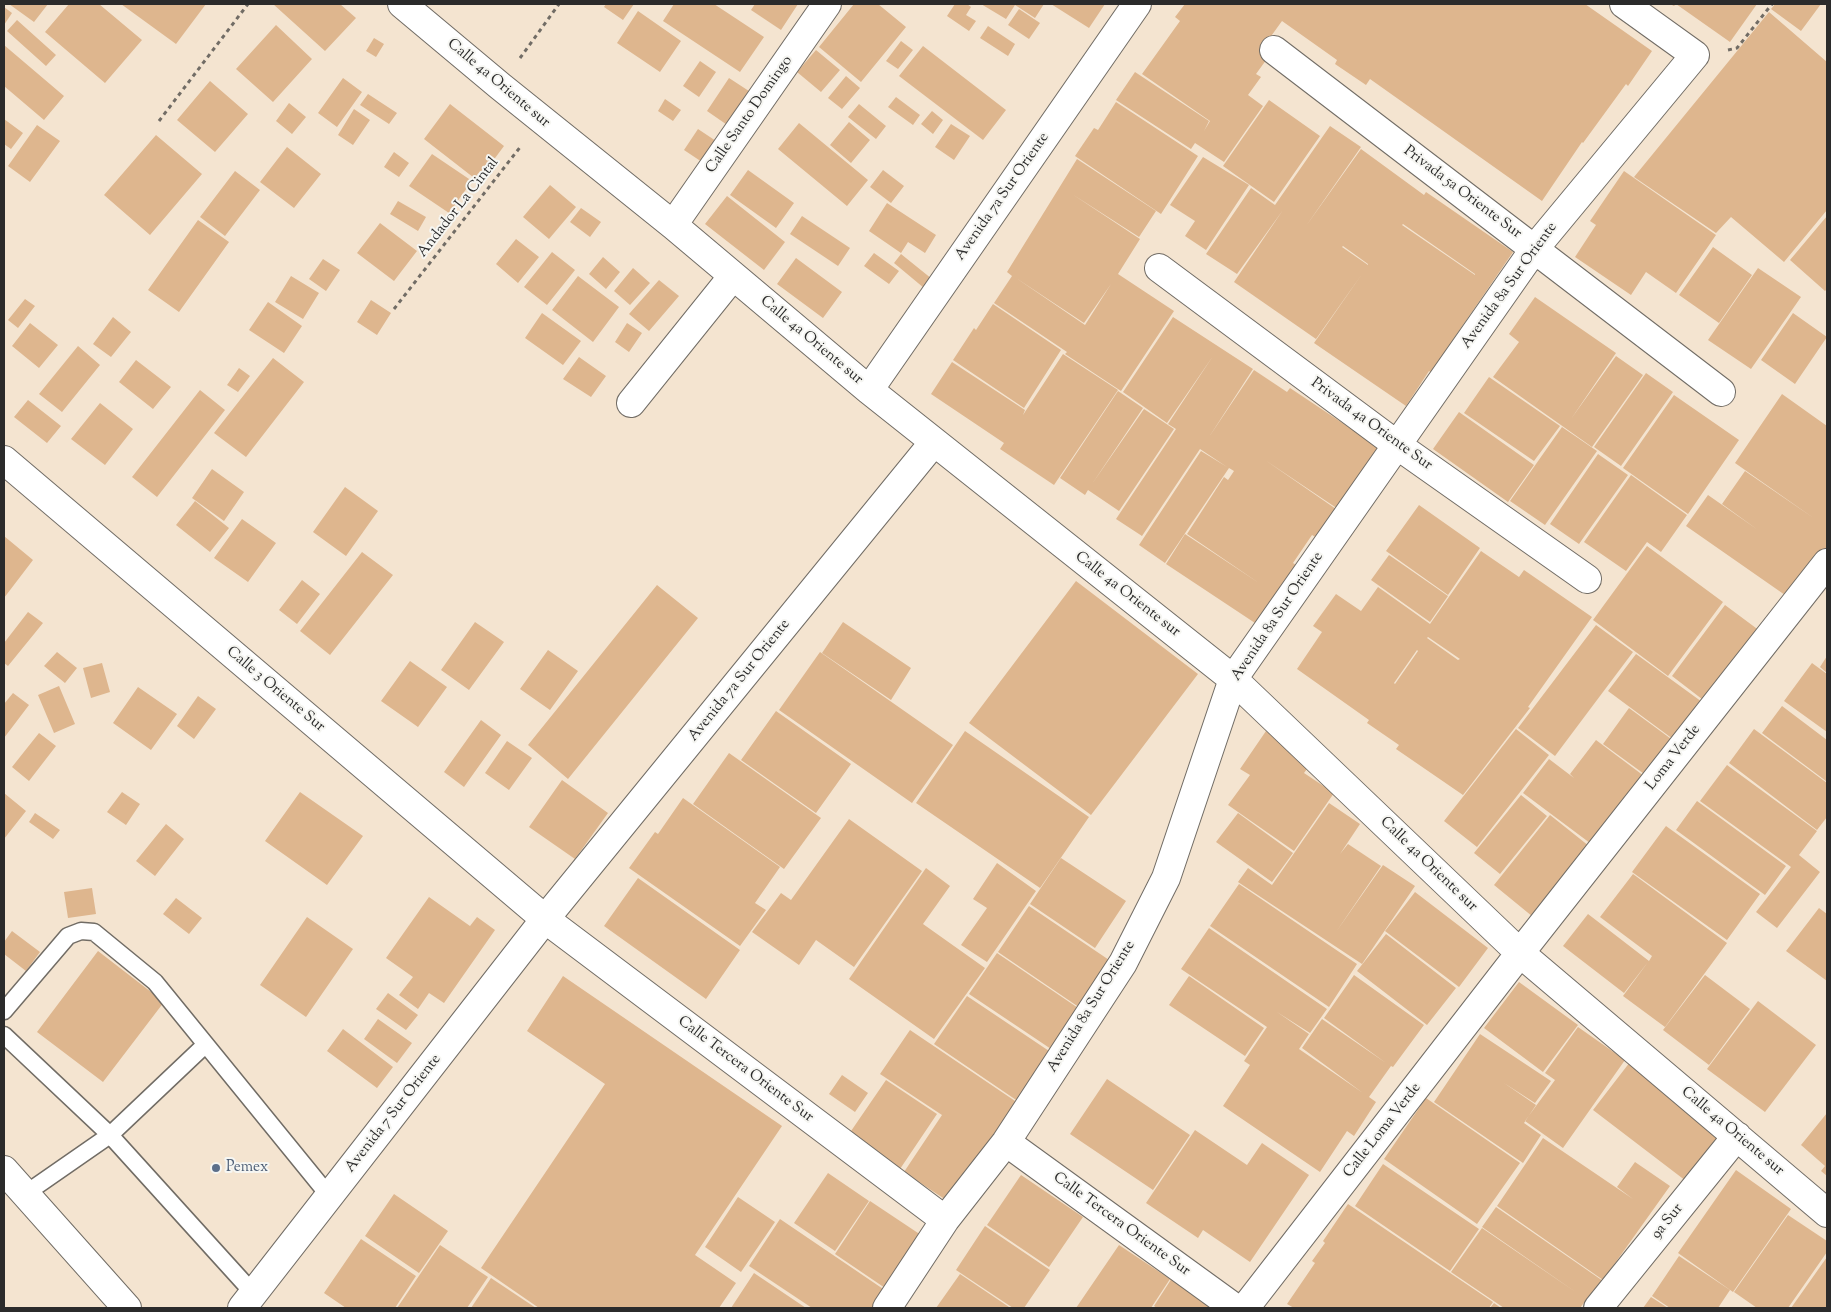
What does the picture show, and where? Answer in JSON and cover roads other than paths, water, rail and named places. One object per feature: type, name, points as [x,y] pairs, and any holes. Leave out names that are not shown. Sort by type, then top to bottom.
[{"type":"street","name":"Calle 4a Oriente sur","points":[[402,4],[673,226],[869,390],[1233,679],[1520,953],[1827,1213]]},
{"type":"street","name":"Calle Santo Domingo","points":[[673,226],[827,4]]},
{"type":"street","name":"Avenida 7a Sur Oriente","points":[[869,390],[1137,4]]},
{"type":"street","name":"Avenida 8a Sur Oriente","points":[[886,1308],[945,1220],[1006,1142],[1123,963],[1166,878],[1233,679],[1535,248],[1695,54],[1624,4]]},
{"type":"street","name":"Privada 5a Oriente Sur","points":[[1274,50],[1721,392]]},
{"type":"street","name":"Privada 4a Oriente Sur","points":[[1159,268],[1397,445],[1586,579]]},
{"type":"street","points":[[631,404],[733,276]]},
{"type":"street","name":"Avenida 7a Sur Oriente","points":[[545,919],[934,442]]},
{"type":"street","name":"Calle 3 Oriente Sur","points":[[4,460],[545,919]]},
{"type":"street","name":"Loma Verde","points":[[1520,953],[1827,563]]},
{"type":"street","name":"Avenida 7 Sur Oriente","points":[[254,1304],[330,1197],[545,919]]},
{"type":"street","name":"Calle Tercera Oriente Sur","points":[[545,919],[945,1220]]},
{"type":"street","name":"Calle Loma Verde","points":[[1245,1308],[1520,953]]},
{"type":"street","name":"9a Sur","points":[[1598,1308],[1737,1136]]},
{"type":"street","name":"Calle Tercera Oriente Sur","points":[[1006,1142],[1235,1308]]},
{"type":"street","points":[[4,1170],[127,1308]]},
{"type":"lane","points":[[4,1011],[68,936],[81,931],[94,932],[155,982],[204,1045],[330,1197]]},
{"type":"lane","points":[[4,1035],[110,1135],[254,1304]]},
{"type":"lane","points":[[26,1194],[110,1135],[204,1045]]},
{"type":"place","name":"Pemex","points":[[216,1168]]}]
